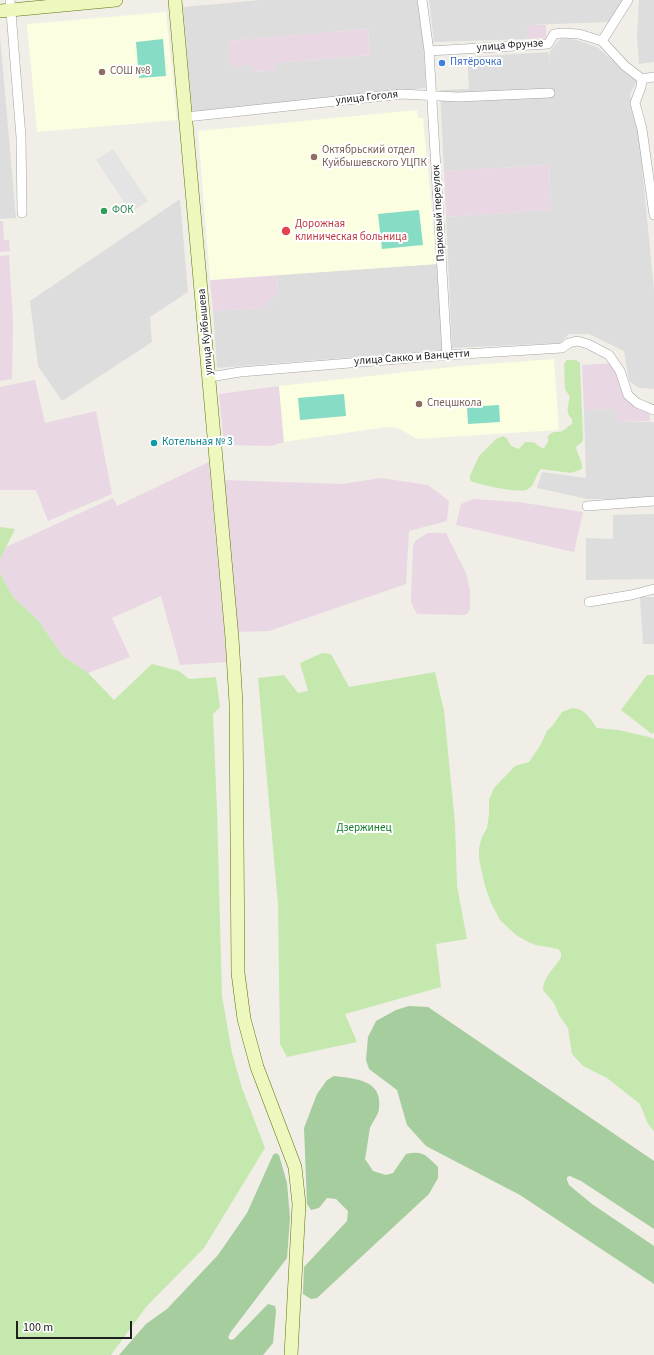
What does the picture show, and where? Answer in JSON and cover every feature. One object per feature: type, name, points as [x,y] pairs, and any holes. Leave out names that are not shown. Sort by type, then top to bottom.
[{"type":"main road","points":[[7,7],[116,0]]},
{"type":"main road","name":"улица Куйбышева","points":[[176,0],[234,664],[236,703],[238,973],[244,1019],[257,1067],[295,1167],[298,1185],[299,1204],[291,1355]]},
{"type":"street","name":"Парковый переулок","points":[[422,0],[429,51],[447,355]]},
{"type":"street","points":[[628,0],[602,40],[625,66],[642,79],[654,77]]},
{"type":"street","points":[[7,7],[20,121],[22,213]]},
{"type":"street","name":"улица Фрунзе","points":[[429,51],[548,44],[554,34],[562,33],[579,34],[602,40]]},
{"type":"street","points":[[642,79],[635,103],[650,166],[654,215]]},
{"type":"street","name":"улица Гоголя","points":[[186,117],[402,94],[458,97],[550,93]]},
{"type":"street","name":"улица Сакко и Ванцетти","points":[[210,377],[240,372],[447,355],[562,348],[569,343],[577,341],[588,344],[609,355],[620,371],[628,394],[636,403],[654,410]]},
{"type":"street","points":[[588,506],[654,501]]},
{"type":"street","points":[[589,602],[631,595],[654,589]]},
{"type":"shaded area","points":[[261,0],[418,0],[424,50],[426,88],[192,112],[183,7]],"holes":[[[368,29],[370,55],[276,63],[276,70],[254,72],[253,65],[229,41]]]},
{"type":"shaded area","points":[[429,0],[624,0],[610,22],[527,25],[527,39],[434,42]]},
{"type":"shaded area","points":[[639,0],[654,0],[654,62],[639,64],[637,37]]},
{"type":"shaded area","name":"СОШ №8","points":[[166,12],[177,120],[37,132],[27,24]]},
{"type":"shaded area","points":[[527,25],[546,25],[546,38],[527,39]]},
{"type":"shaded area","points":[[368,29],[370,55],[276,63],[277,70],[253,72],[252,65],[231,67],[228,41]]},
{"type":"shaded area","points":[[0,36],[16,218],[0,219]]},
{"type":"shaded area","points":[[561,38],[577,40],[597,47],[637,81],[630,94],[639,136],[654,290],[654,389],[639,388],[629,381],[624,351],[589,334],[569,334],[560,343],[452,348],[446,217],[551,210],[549,165],[444,171],[440,90],[469,89],[467,57],[549,52],[550,63],[550,51]]},
{"type":"shaded area","name":"Октябрьский отдел Куйбышевского УЦПК","points":[[417,110],[418,118],[423,118],[437,264],[210,280],[198,131]]},
{"type":"shaded area","points":[[113,149],[148,201],[131,213],[96,160]]},
{"type":"shaded area","points":[[549,165],[551,210],[446,217],[444,171]]},
{"type":"shaded area","points":[[180,199],[188,292],[150,317],[152,342],[62,401],[38,366],[30,301]]},
{"type":"shaded area","points":[[0,221],[3,221],[4,240],[9,240],[10,251],[0,252]]},
{"type":"shaded area","points":[[9,255],[13,322],[12,379],[0,381],[0,256]]},
{"type":"shaded area","points":[[437,264],[443,350],[217,368],[213,311],[263,308],[278,291],[277,275]]},
{"type":"shaded area","points":[[277,275],[278,291],[263,308],[213,311],[210,280]]},
{"type":"shaded area","name":"Спецшкола","points":[[554,359],[559,430],[417,439],[398,428],[387,427],[284,442],[279,386],[461,366]]},
{"type":"shaded area","points":[[613,363],[622,382],[629,403],[650,413],[650,421],[618,422],[616,409],[584,410],[582,365]]},
{"type":"shaded area","points":[[35,380],[45,423],[96,411],[112,494],[48,521],[36,490],[0,490],[0,387]]},
{"type":"shaded area","points":[[279,386],[284,442],[271,446],[224,445],[219,394]]},
{"type":"shaded area","points":[[616,409],[618,422],[654,422],[654,497],[587,499],[537,488],[542,472],[586,478],[584,410]]},
{"type":"shaded area","points":[[209,462],[227,662],[180,665],[161,596],[112,618],[130,657],[88,673],[62,655],[38,620],[13,597],[0,573],[0,559],[6,547],[113,498],[117,506]]},
{"type":"shaded area","points":[[381,478],[428,485],[449,501],[447,521],[409,531],[406,584],[269,631],[237,632],[224,480],[342,484]]},
{"type":"shaded area","points":[[473,499],[519,502],[583,512],[574,552],[456,525],[461,504]]},
{"type":"shaded area","points":[[654,514],[654,579],[586,580],[586,538],[613,539],[613,515]]},
{"type":"shaded area","points":[[428,533],[446,533],[466,573],[470,590],[470,609],[466,615],[417,614],[411,602],[413,546],[416,540]]},
{"type":"shaded area","points":[[640,597],[654,597],[654,644],[643,644]]},
{"type":"green space","points":[[163,39],[166,76],[139,78],[136,42]]},
{"type":"green space","points":[[419,210],[423,245],[382,249],[378,214]]},
{"type":"green space","points":[[567,360],[576,360],[580,363],[583,437],[582,442],[576,447],[582,463],[582,469],[571,473],[541,469],[533,485],[524,490],[501,488],[470,480],[470,476],[479,456],[496,439],[503,436],[507,439],[511,446],[519,449],[525,442],[533,442],[544,448],[548,442],[548,436],[550,434],[562,431],[572,424],[572,419],[568,414],[570,397],[565,389],[564,364]]},
{"type":"green space","points":[[344,394],[346,416],[300,420],[298,398]]},
{"type":"green space","points":[[499,405],[500,422],[468,424],[467,407]]},
{"type":"green space","points":[[0,527],[15,529],[0,559]]},
{"type":"green space","points":[[0,573],[13,597],[38,620],[62,655],[88,673],[114,700],[152,664],[179,671],[189,679],[216,677],[220,707],[213,714],[222,996],[232,1053],[242,1088],[265,1148],[204,1248],[146,1307],[111,1355],[0,1355]]},
{"type":"green space","name":"Дзержинец","points":[[322,653],[331,654],[349,687],[435,672],[444,711],[455,823],[457,886],[467,939],[436,944],[441,987],[345,1014],[357,1042],[287,1057],[280,1044],[278,904],[258,678],[284,675],[298,693],[308,691],[300,663]]},
{"type":"green space","points":[[647,675],[654,675],[654,732],[652,734],[621,710]]},
{"type":"green space","points":[[572,708],[584,712],[597,728],[618,730],[654,739],[654,1131],[648,1124],[640,1104],[607,1078],[583,1066],[572,1054],[568,1028],[559,1015],[554,1003],[543,990],[547,977],[561,957],[561,952],[558,949],[528,942],[516,935],[500,920],[491,903],[485,886],[479,859],[479,848],[482,837],[487,828],[489,800],[494,788],[515,766],[529,762],[540,746],[547,731],[562,712]]},
{"type":"green space","points":[[409,1006],[428,1007],[654,1161],[654,1229],[581,1181],[570,1176],[567,1177],[567,1180],[569,1185],[592,1204],[654,1246],[654,1284],[520,1195],[426,1146],[407,1125],[397,1090],[369,1069],[366,1060],[368,1037],[376,1021],[396,1010]]},
{"type":"green space","points":[[334,1076],[366,1082],[377,1092],[379,1109],[370,1128],[365,1159],[373,1171],[386,1175],[393,1173],[406,1154],[420,1153],[424,1154],[438,1167],[438,1178],[429,1194],[317,1298],[311,1299],[303,1294],[304,1267],[347,1221],[348,1211],[336,1199],[327,1198],[319,1208],[311,1210],[307,1204],[304,1128],[317,1094],[327,1080]]},
{"type":"green space","points":[[276,1153],[279,1155],[287,1183],[290,1218],[287,1258],[230,1333],[228,1338],[231,1340],[234,1339],[268,1304],[275,1306],[276,1311],[273,1343],[263,1355],[119,1355],[146,1324],[167,1309],[218,1255],[247,1213],[273,1155]]},
{"type":"place","name":"Пятёрочка","points":[[442,63]]},
{"type":"place","name":"СОШ №8","points":[[102,72]]},
{"type":"place","name":"Октябрьский отдел Куйбышевского УЦПК","points":[[314,157]]},
{"type":"place","name":"ФОК","points":[[104,211]]},
{"type":"place","name":"Дорожная клиническая больница","points":[[286,231]]},
{"type":"place","name":"Спецшкола","points":[[419,404]]},
{"type":"place","name":"Котельная № 3","points":[[154,443]]}]
